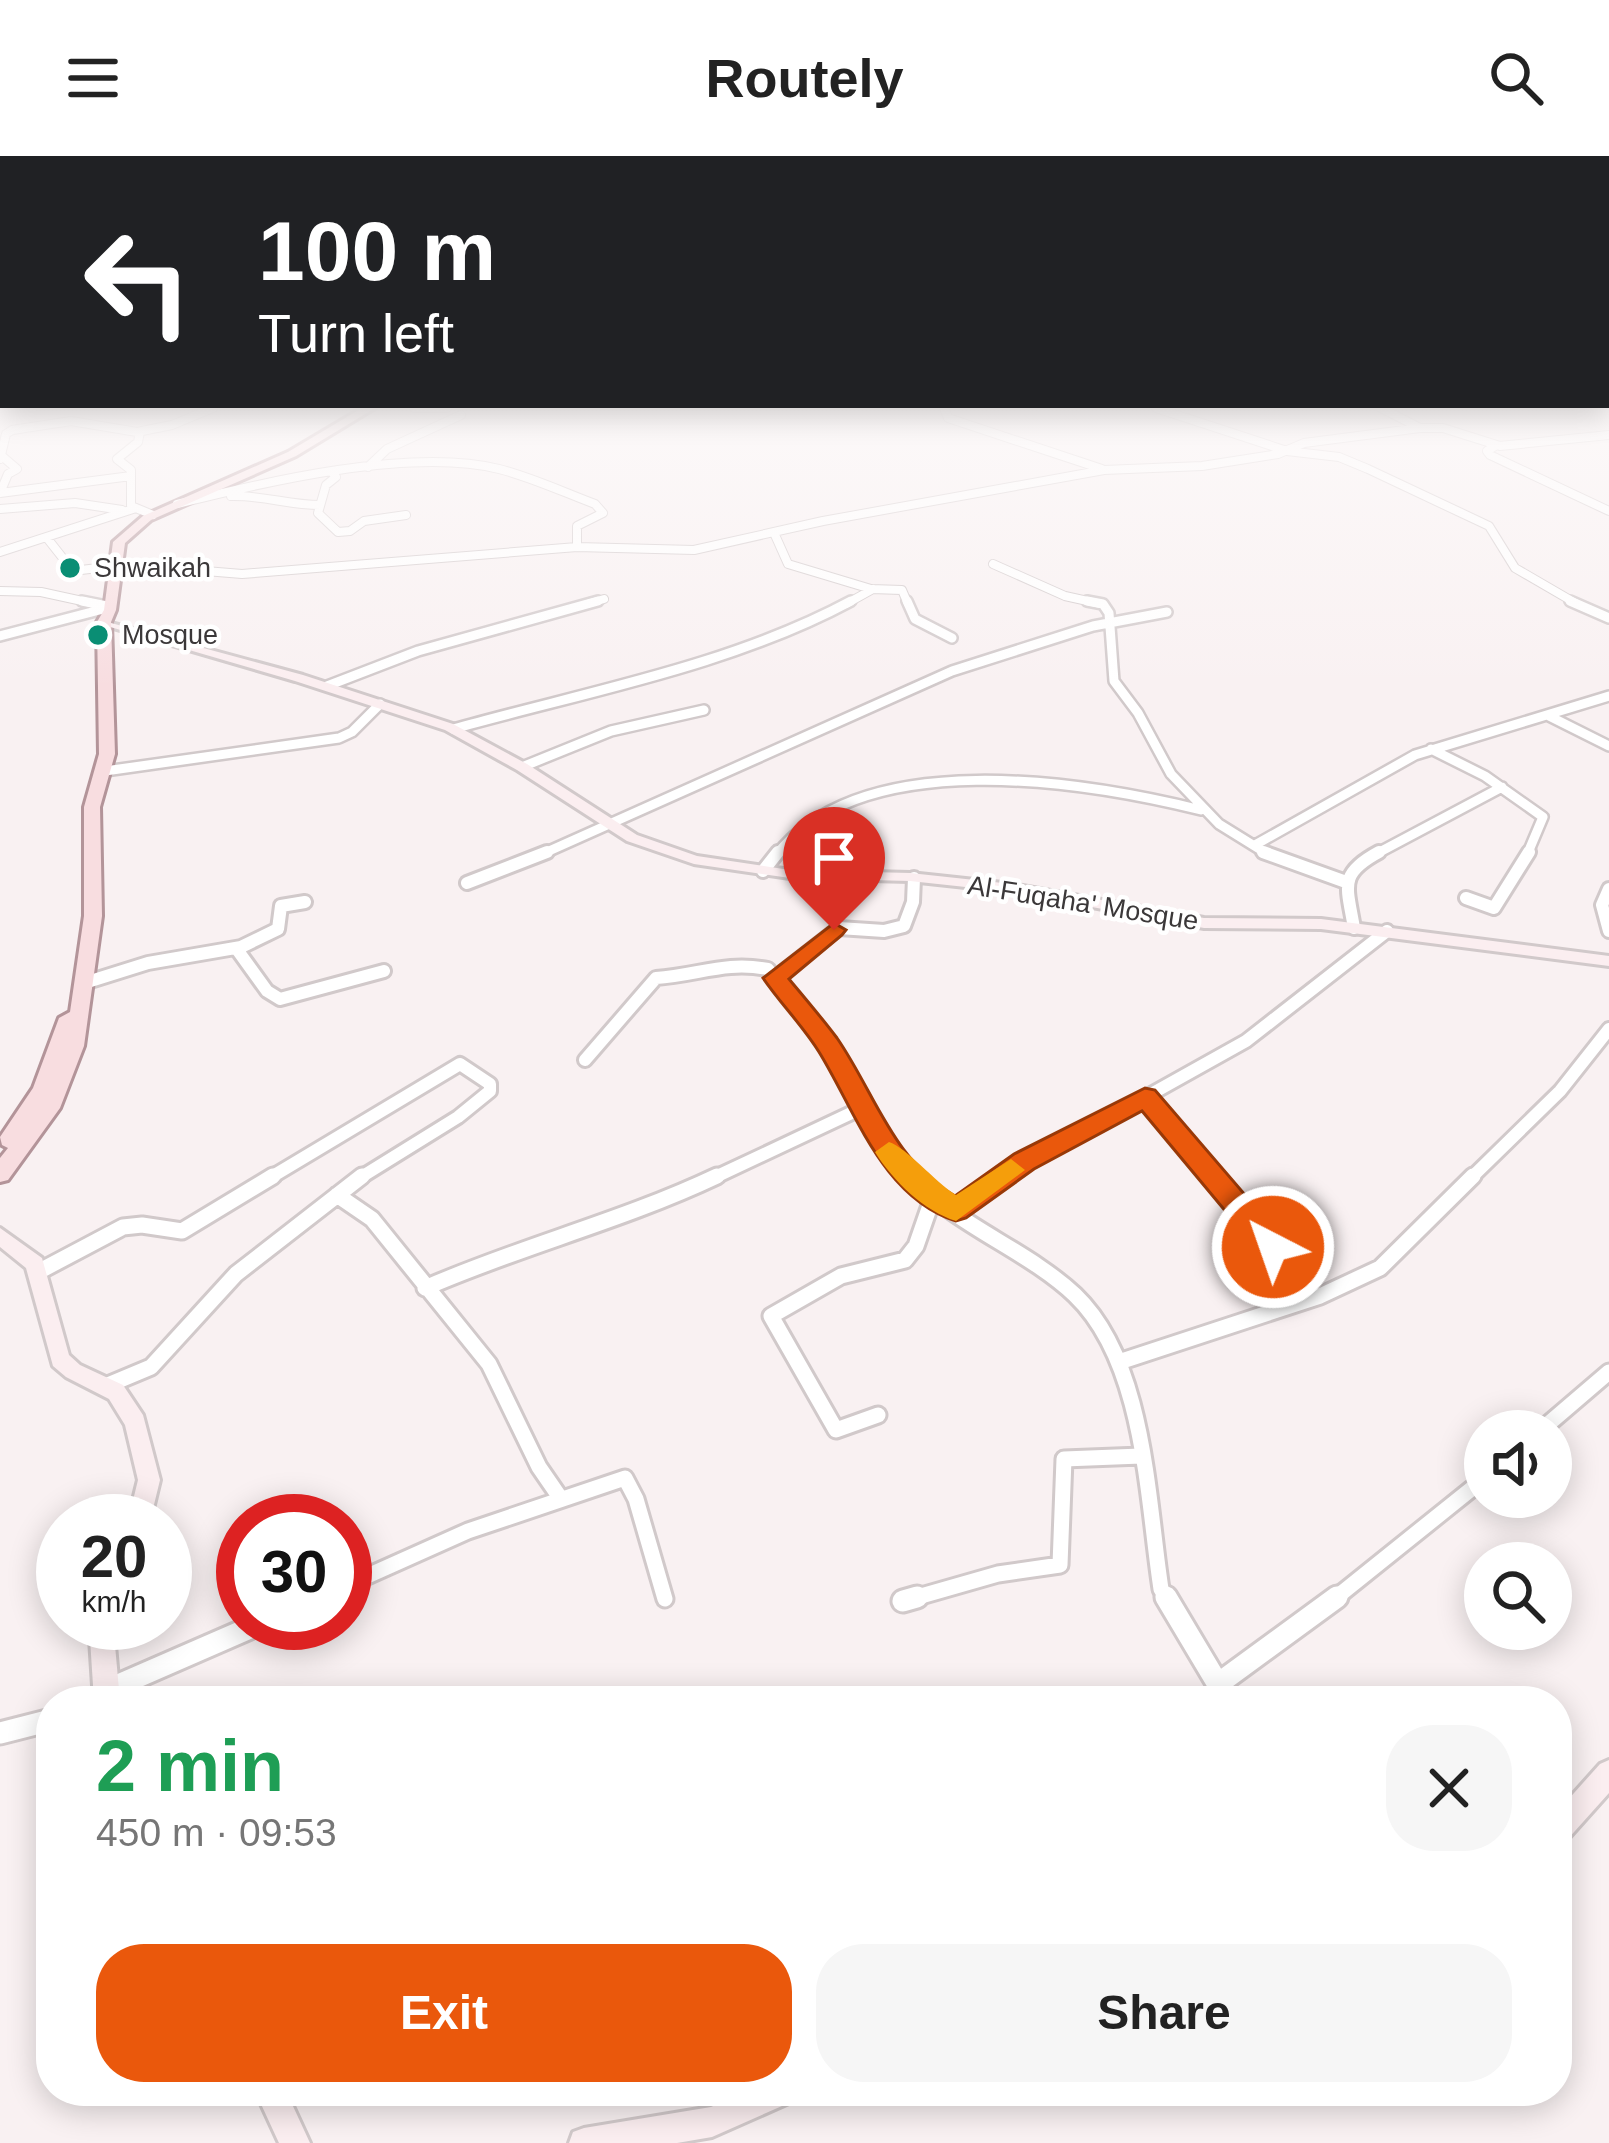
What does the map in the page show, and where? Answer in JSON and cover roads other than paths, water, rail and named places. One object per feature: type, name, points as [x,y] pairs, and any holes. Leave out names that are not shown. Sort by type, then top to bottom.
[{"type":"main road","points":[[0,1174],[38,1125],[65,1077],[93,916],[92,807],[105,771],[107,615],[122,537],[184,501]]},
{"type":"main road","points":[[0,1152],[42,1090],[81,984]]},
{"type":"street","points":[[132,501],[133,509]]},
{"type":"street","points":[[177,504],[193,501]]},
{"type":"street","points":[[280,501],[320,505]]},
{"type":"street","points":[[321,501],[320,518],[340,532],[364,521],[406,515]]},
{"type":"street","points":[[577,547],[577,526],[603,513],[589,501]]},
{"type":"street","points":[[47,538],[73,571],[182,569],[242,574],[577,547],[694,550],[935,501]]},
{"type":"street","points":[[1435,501],[1489,526],[1515,568],[1559,596],[1609,618]]},
{"type":"street","points":[[0,509],[75,503],[153,515]]},
{"type":"street","points":[[4,549],[133,509]]},
{"type":"street","points":[[775,535],[789,565],[873,589],[903,591],[916,620],[952,638]]},
{"type":"street","points":[[993,564],[1065,596],[1100,602],[1112,623],[1111,674],[1116,687],[1139,714],[1144,733],[1171,775],[1206,812],[1255,845],[1311,874],[1346,882]]},
{"type":"street","points":[[453,729],[801,628],[873,589]]},
{"type":"street","points":[[0,590],[41,592],[107,615]]},
{"type":"street","points":[[327,686],[418,651],[604,599]]},
{"type":"street","points":[[466,883],[610,825],[950,668],[1168,612]]},
{"type":"street","points":[[0,636],[107,615]]},
{"type":"street","name":"Al-Fuqaha' Mosque","points":[[107,615],[453,729],[656,850],[763,871],[914,878],[1085,899],[1204,923],[1387,931],[1609,961]]},
{"type":"street","points":[[1255,845],[1390,766],[1431,749],[1609,696]]},
{"type":"street","points":[[105,771],[339,738],[361,725],[380,704]]},
{"type":"street","points":[[522,767],[573,742],[643,721],[704,710]]},
{"type":"street","points":[[1550,716],[1609,746]]},
{"type":"street","points":[[1431,749],[1542,813],[1542,827],[1494,908],[1466,898]]},
{"type":"street","points":[[763,871],[794,833],[818,815],[870,796],[907,790],[980,781],[1019,782],[1129,792],[1206,812]]},
{"type":"street","points":[[1354,928],[1346,882],[1359,860],[1502,787]]},
{"type":"street","points":[[775,978],[839,928],[882,933],[905,923],[915,905],[914,878]]},
{"type":"street","points":[[1609,890],[1602,905],[1609,931]]},
{"type":"street","points":[[81,984],[148,963],[236,948],[274,933],[280,906],[305,902]]},
{"type":"street","points":[[956,1210],[1024,1162],[1269,1026],[1387,931]]},
{"type":"street","points":[[236,948],[267,992],[280,999],[384,971]]},
{"type":"street","points":[[585,1060],[656,978],[680,978],[749,962],[775,978],[828,1045],[882,1144],[933,1197],[1076,1296],[1119,1362],[1130,1393],[1161,1589],[1219,1686]]},
{"type":"street","points":[[1119,1362],[1355,1283],[1407,1245],[1560,1091],[1609,1029]]},
{"type":"street","points":[[38,1272],[129,1226],[149,1225],[167,1234],[182,1231],[460,1064],[490,1085],[490,1091],[458,1117],[383,1160],[222,1286],[151,1367],[108,1385]]},
{"type":"street","points":[[1145,1097],[1313,1298]]},
{"type":"street","points":[[425,1288],[479,1264],[652,1207],[862,1108]]},
{"type":"street","points":[[337,1195],[372,1219],[489,1364],[538,1467],[561,1498]]},
{"type":"street","points":[[878,1414],[836,1430],[771,1316],[841,1276],[904,1260],[916,1246],[933,1197]]},
{"type":"street","points":[[0,1236],[31,1259],[38,1272],[60,1360],[73,1371],[108,1385],[127,1406],[146,1458],[149,1494]]},
{"type":"street","points":[[1565,1410],[1609,1372]]},
{"type":"street","points":[[903,1601],[998,1574],[1060,1564],[1064,1459],[1141,1456]]},
{"type":"street","points":[[372,1574],[468,1531],[625,1478],[637,1498],[665,1599]]},
{"type":"street","points":[[1232,1686],[1464,1496]]},
{"type":"street","points":[[127,1686],[216,1644]]},
{"type":"street","points":[[103,1650],[105,1686]]},
{"type":"street","points":[[0,1733],[36,1724]]},
{"type":"street","points":[[1572,1815],[1609,1773]]},
{"type":"street","points":[[278,2106],[296,2143]]},
{"type":"street","points":[[584,2143],[712,2122],[747,2106]]},
{"type":"place","name":"Shwaikah","points":[[70,568]]},
{"type":"place","name":"Mosque","points":[[98,635]]}]
